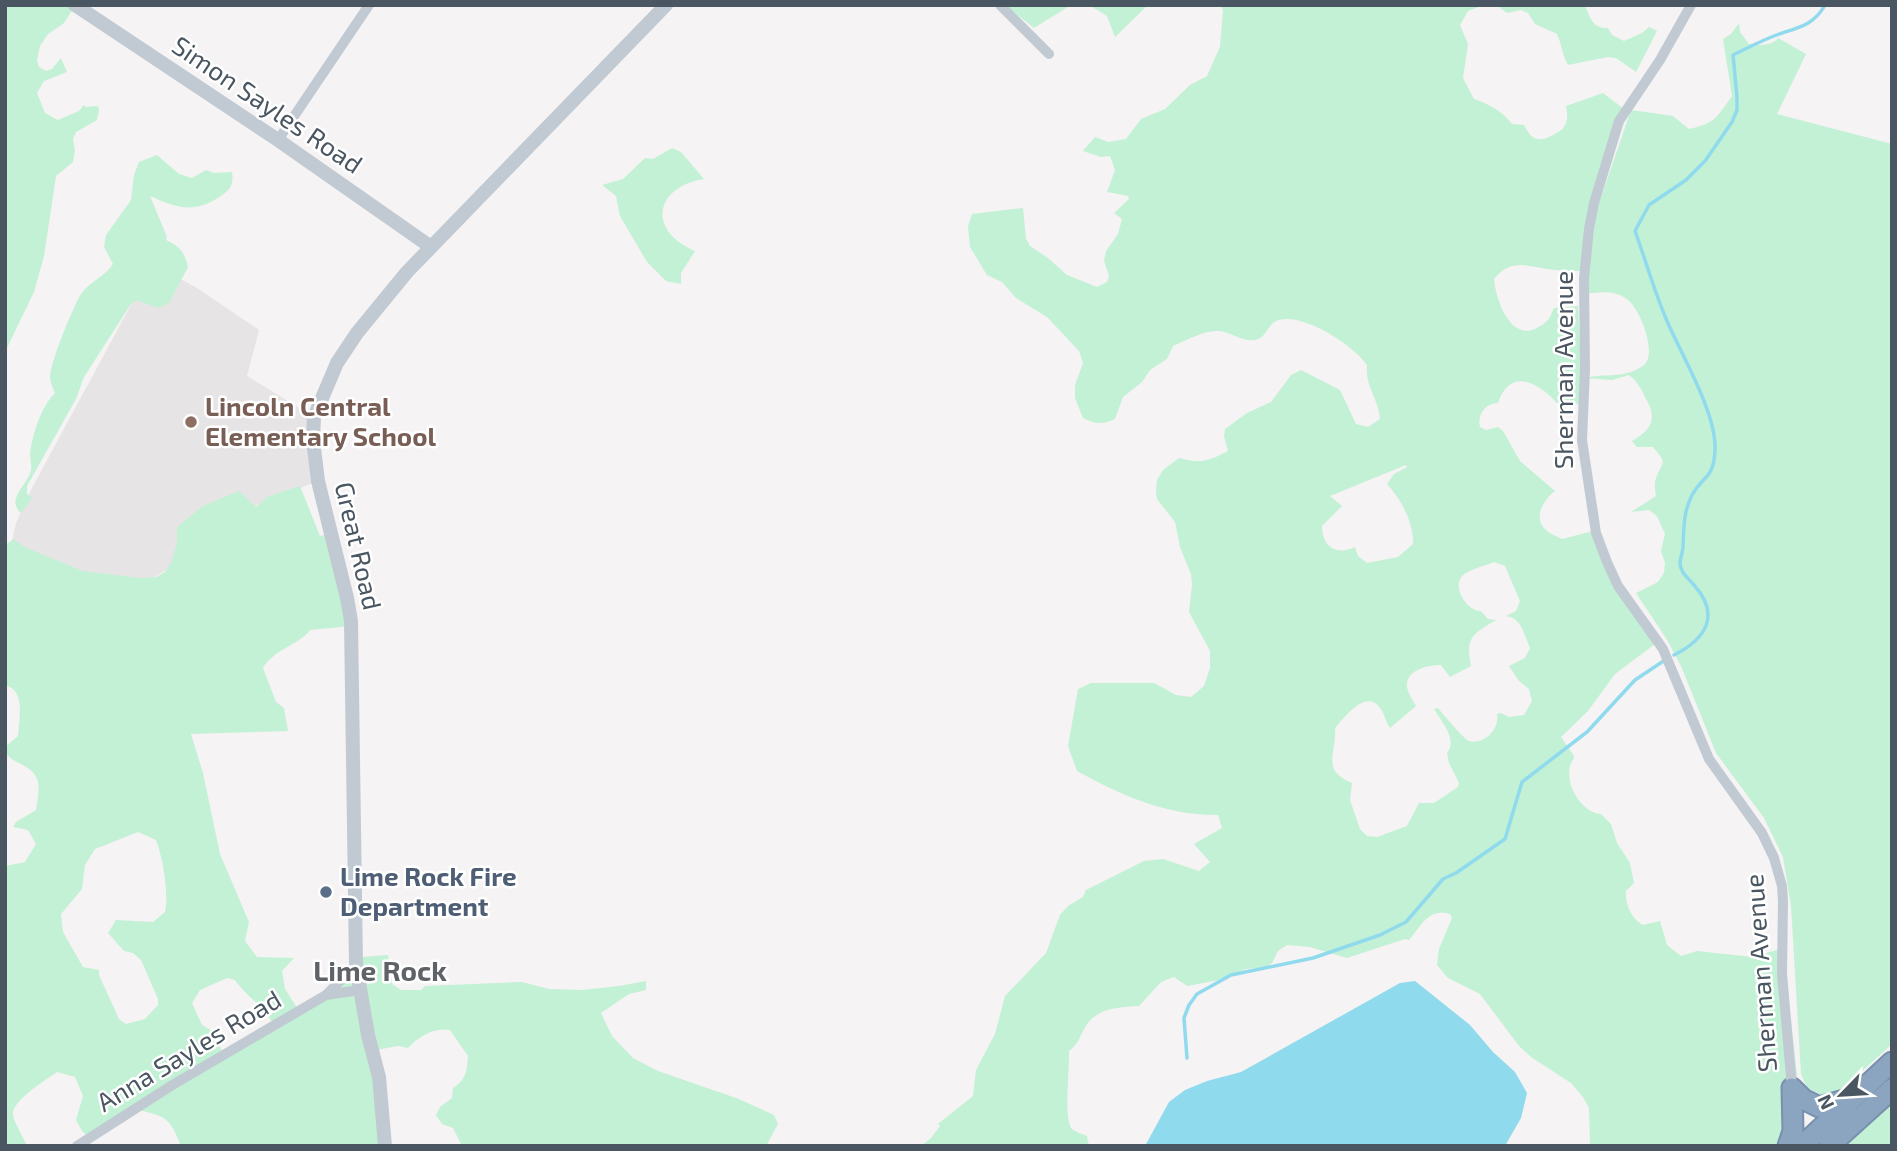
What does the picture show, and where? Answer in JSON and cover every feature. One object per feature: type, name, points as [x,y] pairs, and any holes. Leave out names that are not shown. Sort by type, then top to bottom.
[{"type":"highway","points":[[1802,1146],[1892,1062]]},
{"type":"highway","points":[[1792,1088],[1803,1099],[1819,1107],[1855,1096]]},
{"type":"highway","points":[[1788,1146],[1793,1131],[1792,1088]]},
{"type":"highway","points":[[1830,1145],[1892,1088]]},
{"type":"street","name":"Simon Sayles Road","points":[[75,5],[278,140],[431,247]]},
{"type":"street","points":[[278,140],[369,5]]},
{"type":"street","name":"Great Road","points":[[385,1146],[379,1077],[368,1035],[356,964],[351,621],[317,481],[314,417],[337,363],[356,332],[431,247],[666,5]]},
{"type":"street","points":[[1000,5],[1049,54]]},
{"type":"street","name":"Sherman Avenue","points":[[1692,5],[1660,60],[1619,121],[1594,203],[1584,278],[1585,370],[1582,440],[1596,533],[1618,586],[1663,649],[1709,759],[1762,833],[1774,858],[1783,893],[1782,974],[1792,1088]]},
{"type":"street","name":"Anna Sayles Road","points":[[77,1146],[174,1084],[326,995],[356,964]]},
{"type":"street","name":"Anna Sayles Road","points":[[326,995],[360,990]]},
{"type":"shaded area","name":"Lincoln Central Elementary School","points":[[153,264],[197,288],[259,330],[247,376],[314,417],[318,481],[200,528],[173,566],[151,579],[106,582],[11,545],[16,523],[32,488]]},
{"type":"green space","points":[[5,5],[76,5],[63,24],[48,34],[40,46],[37,60],[39,67],[46,71],[52,69],[61,58],[67,72],[44,81],[37,93],[45,113],[58,120],[79,111],[84,105],[98,106],[99,110],[97,120],[76,132],[73,139],[73,162],[56,176],[44,256],[34,292],[5,352]]},
{"type":"green space","points":[[1005,5],[1071,5],[1034,28]]},
{"type":"green space","points":[[1089,5],[1152,5],[1146,7],[1115,37],[1107,16]]},
{"type":"green space","points":[[1220,5],[1484,5],[1468,11],[1460,25],[1468,44],[1463,78],[1474,99],[1495,108],[1512,124],[1524,125],[1536,139],[1545,139],[1564,127],[1567,119],[1566,106],[1603,93],[1624,109],[1610,139],[1583,271],[1523,265],[1508,268],[1494,279],[1506,317],[1519,329],[1527,331],[1537,328],[1548,320],[1554,308],[1578,306],[1583,404],[1557,403],[1533,384],[1517,382],[1503,392],[1498,403],[1483,410],[1480,427],[1486,430],[1498,427],[1503,431],[1520,461],[1555,491],[1541,509],[1540,520],[1546,530],[1562,539],[1597,530],[1607,556],[1655,644],[1615,674],[1588,711],[1561,737],[1574,756],[1570,766],[1570,781],[1576,797],[1587,809],[1601,814],[1611,824],[1617,843],[1630,863],[1634,883],[1626,891],[1626,896],[1632,915],[1643,925],[1660,921],[1667,945],[1681,956],[1697,951],[1753,957],[1783,948],[1797,1075],[1784,1146],[1590,1146],[1589,1108],[1583,1097],[1571,1083],[1519,1046],[1480,994],[1448,978],[1437,965],[1439,949],[1452,918],[1450,914],[1436,913],[1426,919],[1409,940],[1347,958],[1310,947],[1287,945],[1278,951],[1267,967],[1246,969],[1219,980],[1187,986],[1174,977],[1161,982],[1139,1006],[1115,1008],[1094,1017],[1069,1051],[1069,1123],[1073,1130],[1087,1136],[1089,1146],[921,1146],[931,1138],[940,1126],[938,1124],[973,1096],[976,1070],[995,1034],[1005,996],[1046,953],[1060,915],[1068,906],[1083,897],[1086,890],[1144,861],[1163,859],[1199,871],[1210,862],[1194,844],[1222,828],[1218,815],[1163,808],[1110,788],[1077,771],[1068,746],[1078,689],[1091,683],[1154,683],[1176,695],[1191,697],[1204,686],[1210,668],[1210,651],[1189,612],[1191,574],[1180,547],[1175,522],[1157,499],[1157,480],[1163,470],[1179,458],[1204,461],[1228,451],[1225,429],[1247,413],[1271,402],[1291,375],[1301,370],[1340,390],[1356,424],[1368,427],[1380,419],[1368,380],[1367,365],[1360,357],[1327,332],[1289,319],[1275,321],[1255,340],[1213,331],[1173,346],[1167,359],[1150,370],[1142,382],[1123,397],[1115,419],[1102,423],[1087,420],[1083,418],[1075,398],[1075,385],[1083,363],[1079,351],[1047,317],[1016,298],[1002,282],[987,275],[970,247],[968,226],[972,214],[1023,208],[1026,239],[1030,246],[1067,275],[1097,287],[1107,282],[1109,276],[1104,261],[1106,251],[1118,234],[1122,219],[1114,213],[1129,199],[1128,196],[1107,192],[1115,170],[1110,156],[1101,157],[1083,151],[1095,137],[1108,142],[1126,139],[1141,119],[1165,109],[1190,85],[1207,76],[1220,47],[1223,10]],"holes":[[[1406,465],[1407,467],[1394,474],[1387,484],[1406,512],[1413,544],[1398,557],[1367,563],[1358,556],[1355,547],[1348,550],[1332,548],[1325,539],[1322,526],[1342,506],[1330,496]],[[1494,562],[1505,566],[1520,601],[1516,611],[1506,616],[1516,620],[1530,648],[1525,658],[1509,666],[1519,681],[1529,689],[1532,701],[1524,715],[1509,717],[1497,714],[1494,730],[1486,738],[1475,742],[1469,741],[1438,708],[1434,709],[1450,736],[1447,753],[1459,783],[1458,787],[1434,803],[1419,803],[1407,826],[1377,837],[1367,836],[1360,829],[1350,800],[1352,783],[1342,778],[1333,766],[1335,728],[1356,707],[1368,701],[1380,708],[1390,728],[1416,706],[1407,687],[1408,679],[1415,671],[1441,665],[1450,677],[1471,666],[1470,642],[1476,633],[1496,620],[1488,619],[1481,611],[1466,603],[1460,592],[1459,581],[1469,571]]]},
{"type":"green space","points":[[1496,5],[1585,5],[1595,25],[1608,28],[1612,35],[1624,41],[1649,27],[1657,31],[1636,72],[1616,58],[1608,57],[1568,65],[1557,34],[1535,24],[1528,13],[1521,10],[1507,13]]},
{"type":"green space","points":[[1739,23],[1740,32],[1749,44],[1768,44],[1778,38],[1806,54],[1777,114],[1892,144],[1892,1044],[1836,1095],[1823,1096],[1807,1088],[1801,1074],[1791,906],[1783,857],[1764,818],[1716,753],[1681,666],[1636,593],[1658,582],[1664,573],[1665,563],[1661,551],[1665,534],[1657,516],[1649,510],[1631,512],[1656,496],[1655,480],[1663,462],[1653,447],[1637,447],[1632,441],[1644,433],[1651,423],[1650,406],[1635,380],[1629,375],[1612,380],[1585,378],[1630,372],[1644,365],[1648,359],[1645,331],[1637,312],[1628,300],[1613,293],[1585,294],[1597,209],[1631,110],[1673,116],[1689,129],[1715,119],[1732,96],[1723,39],[1731,34]]},
{"type":"green space","points":[[672,148],[681,152],[704,179],[675,191],[663,210],[664,222],[669,232],[695,251],[681,273],[681,284],[666,281],[647,262],[620,216],[616,196],[602,185],[623,179],[645,158],[653,159]]},
{"type":"green space","points":[[157,155],[179,174],[192,178],[206,170],[214,173],[232,172],[232,184],[218,198],[200,206],[176,206],[150,196],[166,240],[181,250],[188,267],[169,303],[158,308],[137,300],[131,304],[84,377],[76,399],[27,486],[27,494],[32,498],[21,513],[15,502],[16,497],[31,470],[30,453],[38,421],[55,393],[50,377],[62,335],[81,294],[113,264],[104,247],[106,235],[131,200],[134,175],[139,162]]},
{"type":"green space","points":[[300,486],[320,536],[331,533],[351,626],[310,630],[300,640],[273,656],[263,668],[276,702],[284,708],[288,731],[191,734],[203,773],[220,854],[249,922],[245,941],[257,957],[294,958],[282,971],[285,989],[299,1011],[303,1011],[361,957],[388,955],[392,984],[401,990],[421,990],[425,986],[522,982],[549,989],[582,990],[646,981],[646,990],[629,994],[601,1013],[612,1036],[633,1058],[658,1071],[739,1099],[774,1115],[778,1124],[766,1146],[462,1146],[453,1128],[442,1124],[436,1115],[440,1107],[452,1098],[453,1088],[463,1078],[468,1061],[468,1056],[450,1030],[444,1029],[427,1034],[408,1048],[398,1046],[376,1050],[387,1146],[181,1146],[166,1120],[139,1110],[90,1139],[76,1120],[83,1096],[75,1077],[57,1072],[30,1091],[14,1109],[14,1119],[27,1146],[5,1146],[5,866],[25,862],[36,844],[28,830],[13,827],[16,822],[36,810],[39,789],[31,770],[9,757],[5,747],[18,736],[20,706],[16,693],[5,685],[5,545],[14,539],[24,547],[83,571],[140,578],[156,577],[165,572],[172,561],[177,543],[177,527],[203,506],[239,491],[256,507],[269,496]],"holes":[[[138,832],[156,840],[165,876],[166,904],[165,912],[153,922],[116,920],[108,933],[124,951],[133,953],[141,960],[158,999],[158,1005],[145,1019],[126,1024],[119,1019],[99,970],[83,967],[63,932],[61,914],[82,889],[85,865],[95,849]],[[227,978],[235,980],[266,1013],[274,1027],[224,1056],[214,1032],[202,1025],[192,1003],[200,990]]]},
{"type":"green space","points":[[1892,1090],[1892,1146],[1837,1146]]},
{"type":"water","points":[[1415,981],[1470,1025],[1515,1072],[1527,1093],[1521,1118],[1505,1146],[1145,1146],[1169,1102],[1185,1090],[1241,1072],[1400,983]]},
{"type":"waterway","points":[[1674,655],[1702,634],[1708,616],[1702,596],[1683,572],[1680,563],[1687,508],[1692,495],[1713,466],[1714,435],[1697,384],[1662,310],[1635,231],[1649,205],[1686,180],[1705,161],[1732,122],[1737,110],[1733,55],[1800,27],[1814,19],[1825,5]]},
{"type":"waterway","points":[[1187,1058],[1184,1018],[1197,994],[1231,975],[1313,958],[1380,935],[1406,922],[1443,879],[1505,839],[1522,782],[1587,732],[1635,680],[1665,660]]},
{"type":"place","name":"Lincoln Central Elementary School","points":[[191,422]]},
{"type":"place","name":"Lime Rock Fire Department","points":[[326,892]]},
{"type":"district","name":"Lime Rock","points":[[380,971]]}]
